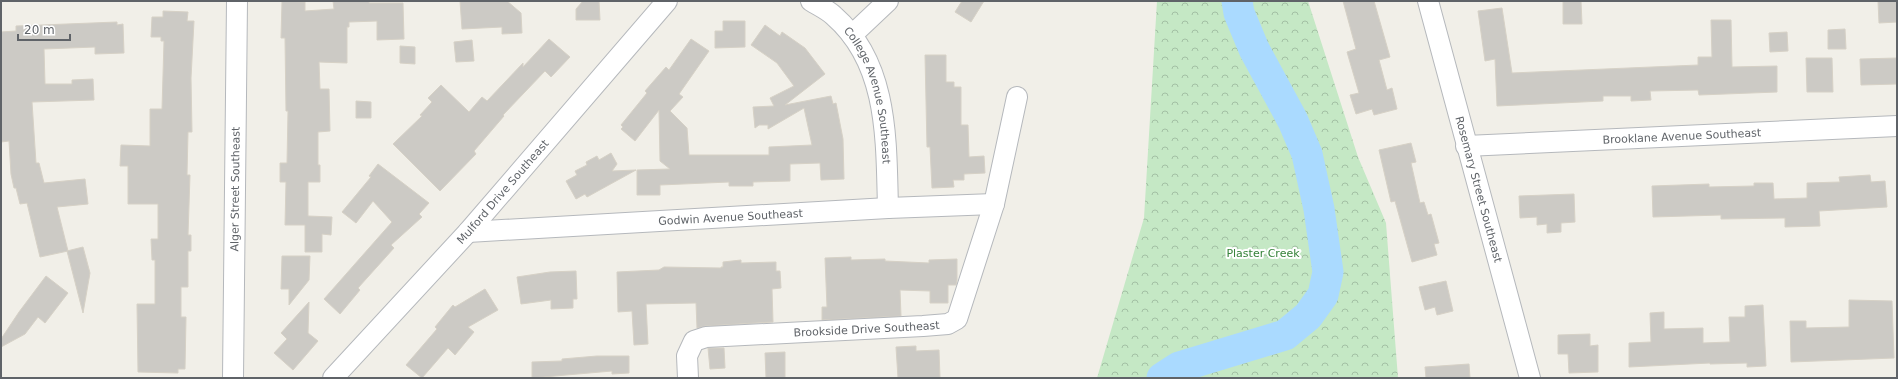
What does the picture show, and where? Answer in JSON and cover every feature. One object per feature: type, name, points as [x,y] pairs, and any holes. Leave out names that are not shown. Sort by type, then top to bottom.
[{"type":"street","name":"Alger Street Southeast","points":[[233,378],[237,1]]},
{"type":"street","name":"Mulford Drive Southeast","points":[[333,378],[468,232],[667,1]]},
{"type":"street","name":"College Avenue Southeast","points":[[811,1],[834,15],[852,35],[868,59],[877,86],[883,118],[888,208]]},
{"type":"street","points":[[852,35],[888,1]]},
{"type":"street","name":"Rosemary Street Southeast","points":[[1428,1],[1530,378]]},
{"type":"street","name":"Brookside Drive Southeast","points":[[688,378],[687,356],[694,341],[706,337],[948,324],[957,319],[961,311],[994,204],[1017,97]]},
{"type":"street","name":"Brooklane Avenue Southeast","points":[[1466,146],[1897,126]]},
{"type":"street","name":"Godwin Avenue Southeast","points":[[468,232],[888,208],[994,204]]},
{"type":"green space","name":"Plaster Creek","points":[[1157,1],[1308,1],[1358,157],[1386,223],[1398,378],[1097,378],[1144,218]]},
{"type":"building","points":[[282,1],[305,2],[305,11],[334,9],[333,1],[403,3],[404,39],[377,40],[377,21],[349,22],[349,27],[347,27],[347,63],[319,62],[320,89],[329,89],[330,131],[318,132],[318,165],[320,165],[320,182],[308,182],[308,216],[332,217],[331,235],[322,234],[322,252],[305,252],[305,225],[285,225],[286,182],[280,182],[280,163],[287,163],[288,111],[286,111],[285,38],[281,38]]},
{"type":"building","points":[[460,1],[507,1],[521,13],[522,33],[502,34],[502,27],[462,29]]},
{"type":"building","points":[[583,1],[599,1],[600,20],[576,20],[576,9]]},
{"type":"building","points":[[962,1],[984,1],[971,22],[955,12]]},
{"type":"building","points":[[1343,1],[1374,1],[1390,57],[1379,60],[1387,90],[1392,88],[1397,109],[1374,115],[1372,109],[1356,114],[1350,95],[1359,93],[1347,52],[1356,49]]},
{"type":"building","points":[[1563,1],[1581,1],[1582,24],[1563,24]]},
{"type":"building","points":[[1878,1],[1897,1],[1897,22],[1879,23]]},
{"type":"building","points":[[1502,8],[1512,73],[1698,65],[1698,57],[1712,57],[1711,20],[1731,20],[1732,67],[1777,66],[1777,92],[1699,95],[1698,90],[1650,91],[1651,100],[1631,101],[1631,96],[1603,96],[1603,101],[1497,106],[1495,59],[1485,61],[1478,11]]},
{"type":"building","points":[[163,11],[188,12],[187,21],[194,21],[191,78],[192,132],[188,132],[187,175],[190,175],[188,235],[191,235],[191,251],[188,251],[188,287],[181,287],[181,317],[186,317],[185,369],[178,369],[178,373],[138,372],[137,304],[155,304],[155,260],[152,260],[151,239],[158,239],[158,204],[128,204],[128,166],[120,166],[121,145],[150,146],[150,109],[162,109],[164,41],[161,41],[161,37],[151,37],[152,17],[163,17]]},
{"type":"building","points":[[723,21],[745,21],[745,47],[715,48],[715,31],[723,31]]},
{"type":"building","points":[[117,22],[117,25],[123,24],[124,53],[95,54],[95,47],[44,49],[45,84],[72,84],[72,80],[93,79],[94,100],[32,102],[36,163],[39,163],[44,183],[85,179],[88,204],[57,207],[68,251],[40,257],[27,203],[20,204],[16,188],[14,188],[11,174],[9,141],[1,142],[1,32],[16,31],[16,26]]},
{"type":"building","points":[[765,25],[780,36],[782,32],[805,48],[825,74],[785,105],[831,96],[833,104],[836,103],[843,139],[844,179],[821,180],[820,163],[790,164],[790,181],[753,182],[753,186],[729,186],[729,182],[660,185],[660,195],[637,195],[637,170],[670,169],[660,161],[659,110],[635,141],[621,129],[623,127],[621,125],[647,93],[645,91],[666,67],[669,70],[691,39],[709,51],[679,94],[683,97],[670,111],[687,128],[689,155],[769,155],[769,147],[812,145],[804,108],[768,129],[768,125],[759,125],[755,128],[753,107],[774,106],[770,98],[794,86],[777,63],[751,45]]},
{"type":"building","points":[[1845,29],[1846,49],[1828,49],[1828,30]]},
{"type":"building","points":[[1787,32],[1788,51],[1770,52],[1769,33]]},
{"type":"building","points":[[549,39],[570,57],[551,77],[545,71],[503,115],[504,116],[474,151],[476,154],[440,191],[393,144],[422,116],[420,115],[432,102],[428,98],[441,85],[469,112],[482,97],[487,101],[523,63],[523,67]]},
{"type":"building","points":[[472,40],[474,61],[456,62],[454,42]]},
{"type":"building","points":[[400,46],[415,47],[415,64],[400,63]]},
{"type":"building","points":[[925,55],[946,55],[946,82],[954,82],[954,87],[961,87],[961,125],[968,125],[969,157],[984,156],[985,173],[964,174],[964,180],[953,180],[954,187],[932,188],[930,147],[927,147]]},
{"type":"building","points":[[1806,58],[1832,58],[1833,92],[1807,92]]},
{"type":"building","points":[[1897,58],[1897,84],[1861,85],[1860,59]]},
{"type":"building","points":[[356,101],[371,102],[371,118],[356,118]]},
{"type":"building","points":[[1411,143],[1416,162],[1411,163],[1420,203],[1424,202],[1428,215],[1431,214],[1439,243],[1434,244],[1437,255],[1412,262],[1395,201],[1391,202],[1379,150]]},
{"type":"building","points":[[611,153],[617,164],[612,171],[636,170],[587,197],[585,194],[576,199],[566,181],[577,175],[575,171],[587,165],[586,162],[597,156],[599,160]]},
{"type":"building","points":[[378,164],[429,203],[419,214],[422,217],[391,245],[394,248],[358,288],[360,290],[340,314],[324,299],[392,222],[373,201],[356,223],[342,212],[371,177],[369,176]]},
{"type":"building","points":[[1870,175],[1871,182],[1885,181],[1887,207],[1819,211],[1820,226],[1785,227],[1785,218],[1721,219],[1721,215],[1653,217],[1652,186],[1709,184],[1709,187],[1754,186],[1754,183],[1773,183],[1774,199],[1807,198],[1807,183],[1840,182],[1839,177]]},
{"type":"building","points":[[1574,194],[1575,222],[1561,223],[1561,232],[1547,233],[1547,224],[1537,225],[1537,217],[1520,218],[1519,196]]},
{"type":"building","points":[[83,247],[90,273],[83,313],[67,251]]},
{"type":"building","points":[[282,256],[310,256],[309,280],[289,305],[289,289],[281,289]]},
{"type":"building","points":[[851,257],[851,260],[885,259],[885,261],[929,263],[929,260],[957,259],[956,285],[948,285],[948,303],[930,303],[930,291],[900,290],[901,316],[822,320],[822,307],[827,307],[825,258]]},
{"type":"building","points":[[741,260],[741,263],[776,262],[776,271],[780,271],[781,288],[772,289],[773,322],[705,326],[697,328],[696,303],[646,304],[648,344],[634,345],[632,311],[618,312],[617,272],[659,270],[664,267],[721,268],[723,267],[723,262]]},
{"type":"building","points":[[576,271],[577,299],[573,299],[573,308],[551,309],[551,300],[521,304],[517,277],[550,272]]},
{"type":"building","points":[[46,276],[68,293],[45,323],[38,317],[25,334],[1,347],[1,339]]},
{"type":"building","points":[[1446,281],[1453,311],[1437,315],[1435,307],[1425,310],[1419,287]]},
{"type":"building","points":[[485,289],[498,310],[468,327],[474,332],[455,355],[448,348],[422,378],[406,365],[437,329],[435,327],[453,305],[455,307]]},
{"type":"building","points":[[1849,300],[1892,301],[1894,358],[1791,362],[1790,321],[1806,321],[1806,328],[1849,327]]},
{"type":"building","points":[[309,302],[308,333],[318,341],[293,370],[274,353],[287,339],[281,333]]},
{"type":"building","points":[[1763,305],[1766,366],[1747,367],[1747,363],[1710,363],[1629,367],[1629,343],[1651,342],[1650,313],[1664,312],[1664,329],[1703,328],[1703,343],[1730,342],[1729,317],[1745,317],[1745,306]]},
{"type":"building","points":[[1590,334],[1590,346],[1598,345],[1598,372],[1569,373],[1568,354],[1558,354],[1558,335]]},
{"type":"building","points":[[916,346],[916,351],[939,350],[940,378],[898,378],[896,347]]},
{"type":"building","points":[[708,348],[724,348],[725,368],[710,369]]},
{"type":"building","points":[[785,352],[785,378],[766,378],[765,353]]},
{"type":"building","points":[[597,356],[629,356],[629,373],[612,374],[612,371],[532,378],[532,362],[562,361],[562,359]]},
{"type":"building","points":[[1469,364],[1470,378],[1426,378],[1425,367]]},
{"type":"waterway","name":"Plaster Creek","points":[[1162,378],[1179,367],[1285,335],[1308,316],[1323,295],[1328,272],[1319,209],[1307,154],[1293,121],[1254,49],[1239,13],[1237,1]]}]
